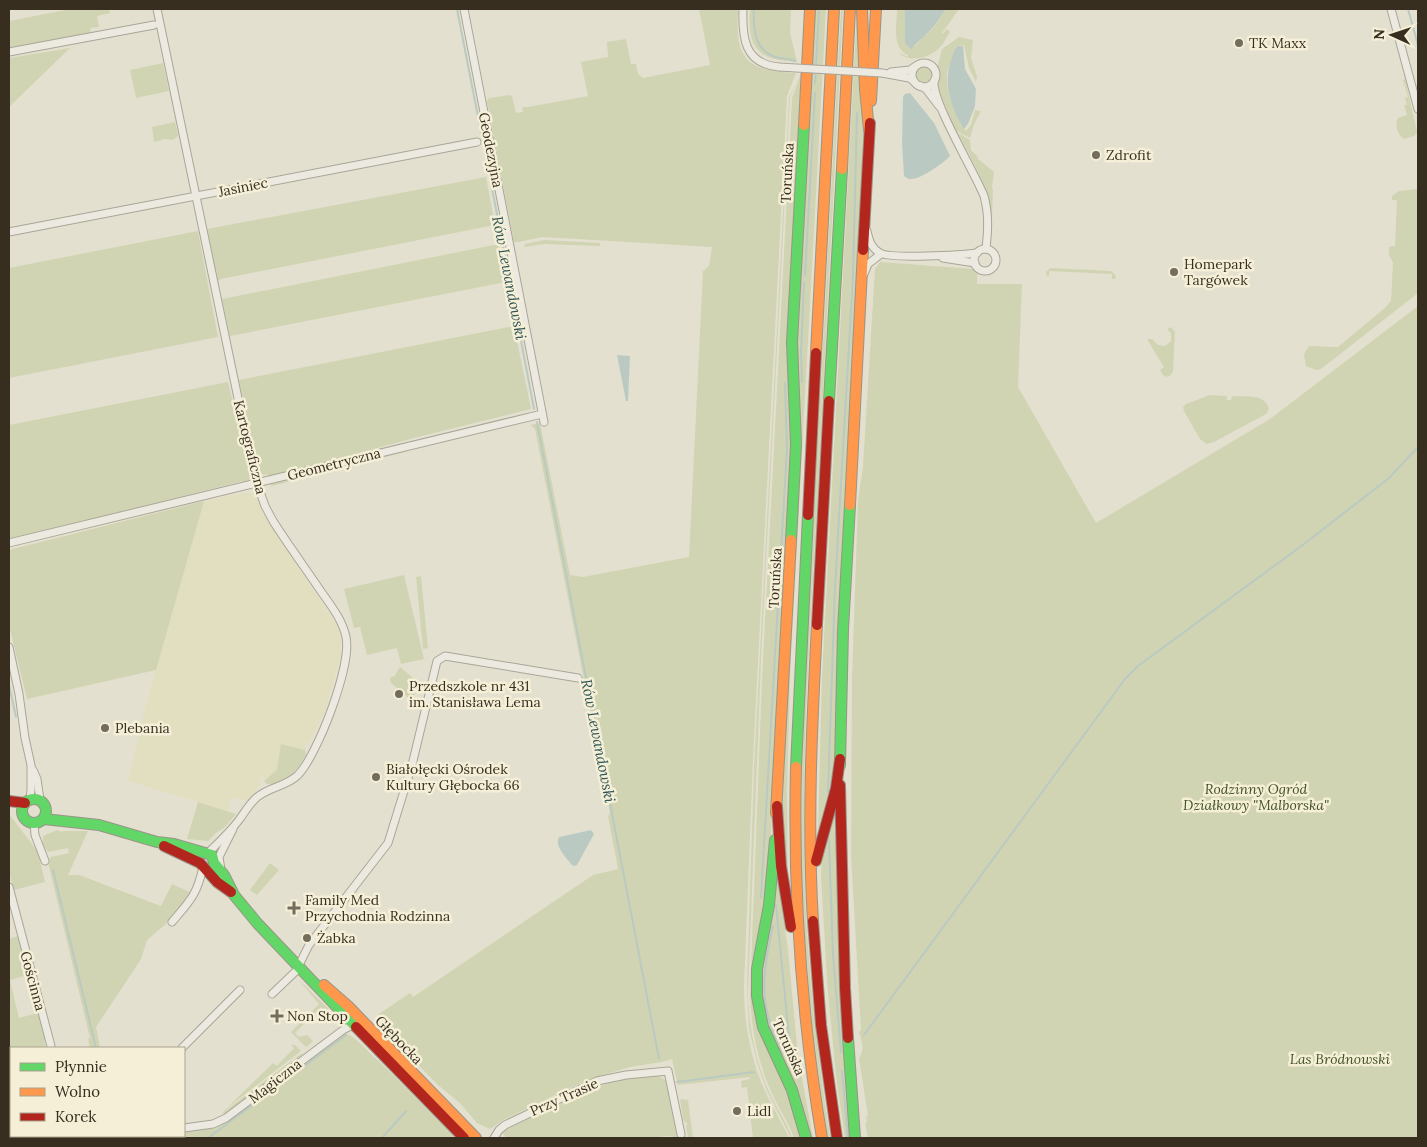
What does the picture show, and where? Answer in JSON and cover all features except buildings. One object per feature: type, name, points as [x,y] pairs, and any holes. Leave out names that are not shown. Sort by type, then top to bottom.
[{"type":"main road","name":"Toruńska","points":[[804,1136],[792,1090],[764,1027],[757,996],[757,969],[769,905],[777,806],[796,445],[792,342],[810,9]]},
{"type":"main road","name":"Toruńska","points":[[822,1138],[806,1026],[801,966],[796,889],[796,813],[798,711],[834,9]]},
{"type":"main road","name":"Toruńska","points":[[837,1138],[821,1025],[811,886],[812,729],[850,9]]},
{"type":"main road","points":[[862,9],[865,89],[869,130]]},
{"type":"main road","points":[[855,1138],[842,914],[840,759],[843,630],[876,9]]},
{"type":"main road","points":[[811,886],[823,830],[836,788],[840,759]]},
{"type":"main road","name":"Głębocka","points":[[9,801],[34,810]]},
{"type":"main road","points":[[777,806],[782,874],[791,930],[801,966]]},
{"type":"main road","name":"Głębocka","points":[[9,807],[34,810],[90,823],[157,842],[200,851],[218,882],[234,894]]},
{"type":"main road","name":"Głębocka","points":[[207,861],[222,872],[234,894],[258,924],[308,978],[476,1138]]},
{"type":"main road","name":"Głębocka","points":[[357,1023],[464,1138]]},
{"type":"street","name":"Kartograficzna","points":[[157,9],[256,484],[273,521],[336,614],[346,637],[347,649],[341,677],[327,722],[304,766],[298,775],[288,782],[257,796],[207,861]]},
{"type":"street","name":"Geodezyjna","points":[[464,9],[544,422]]},
{"type":"street","points":[[743,9],[742,32],[746,44],[752,54],[766,64],[779,67],[882,73],[906,77],[926,89],[943,111]]},
{"type":"street","points":[[1391,9],[1418,109]]},
{"type":"street","points":[[9,52],[154,24]]},
{"type":"street","points":[[882,73],[910,70],[922,63],[930,64],[936,73],[934,88],[943,111],[980,185],[987,208],[986,249]]},
{"type":"street","points":[[914,67],[912,76],[917,84],[928,86],[934,81]]},
{"type":"street","name":"Jasiniec","points":[[9,232],[477,142]]},
{"type":"street","points":[[865,217],[872,247],[881,254],[935,256],[977,253]]},
{"type":"street","points":[[935,256],[975,263],[985,271],[990,270],[994,266],[997,260],[996,255],[991,250],[981,249],[977,253],[975,263]]},
{"type":"street","points":[[861,287],[868,264],[881,254]]},
{"type":"street","name":"Geometryczna","points":[[9,544],[542,414]]},
{"type":"street","points":[[9,647],[20,694],[25,738],[31,765],[37,779],[34,810],[36,835],[45,861]]},
{"type":"street","points":[[272,994],[296,970],[309,945],[388,843],[412,765],[437,661],[445,656],[578,678]]},
{"type":"street","name":"Kartograficzna","points":[[222,872],[219,862],[222,851],[234,827]]},
{"type":"street","name":"Kartograficzna","points":[[207,861],[222,851]]},
{"type":"street","points":[[172,922],[194,897],[207,861]]},
{"type":"street","name":"Gościnna","points":[[9,887],[51,1046]]},
{"type":"street","points":[[183,1047],[240,990]]},
{"type":"street","name":"Magiczna","points":[[185,1128],[212,1124],[226,1118],[314,1051],[357,1023]]},
{"type":"street","name":"Przy Trasie","points":[[494,1138],[505,1124],[597,1081],[668,1070],[681,1134]]},
{"type":"shaded area","points":[[905,9],[946,9],[923,40],[921,39],[911,49],[905,43]]},
{"type":"shaded area","points":[[958,46],[963,46],[965,69],[976,89],[975,106],[964,129],[955,113],[948,86],[949,68]]},
{"type":"shaded area","points":[[910,93],[934,123],[950,156],[926,174],[915,179],[908,179],[904,176],[902,143],[903,97],[905,94]]},
{"type":"shaded area","points":[[617,355],[630,356],[628,401],[626,401]]},
{"type":"shaded area","points":[[248,492],[255,496],[269,523],[337,625],[341,640],[341,656],[326,709],[309,744],[306,743],[305,750],[282,744],[277,771],[265,780],[263,776],[259,779],[261,784],[246,801],[231,797],[228,811],[128,781],[145,708],[204,501]]},
{"type":"shaded area","points":[[591,830],[594,834],[577,865],[572,865],[559,848],[559,837]]},
{"type":"green space","points":[[71,9],[109,9],[110,13],[97,16],[99,27],[90,28],[91,33],[9,49],[9,21]]},
{"type":"green space","points":[[699,9],[738,9],[739,40],[742,51],[747,59],[765,69],[796,73],[787,96],[753,759],[744,986],[745,1014],[752,1054],[760,1080],[789,1138],[753,1138],[747,1087],[742,1088],[741,1081],[750,1079],[750,1077],[678,1085],[672,1059],[630,1067],[587,1080],[505,1119],[490,1129],[477,1123],[460,1103],[438,1085],[386,1032],[376,1019],[379,1014],[410,993],[413,997],[593,875],[618,869],[608,816],[610,813],[535,429],[530,425],[540,423],[570,575],[583,577],[689,557],[703,271],[709,266],[712,247],[543,237],[514,242],[487,101],[489,98],[510,95],[512,96],[516,113],[523,112],[522,107],[588,96],[581,62],[608,57],[607,42],[626,39],[631,64],[636,64],[638,74],[643,78],[710,65]]},
{"type":"green space","points":[[750,9],[791,9],[790,33],[797,62],[773,58],[764,55],[758,50],[753,43],[751,34]]},
{"type":"green space","points":[[814,9],[826,9],[790,674],[787,795],[788,888],[782,802],[800,444],[797,329]]},
{"type":"green space","points":[[841,9],[843,9],[808,671],[804,805],[805,886],[809,958],[820,1066],[830,1138],[828,1138],[814,1041],[805,943],[801,830],[807,636]]},
{"type":"green space","points":[[857,9],[863,134],[836,763],[818,831],[822,676]]},
{"type":"green space","points":[[897,9],[905,9],[905,30],[909,47],[915,46],[935,26],[946,9],[959,9],[942,33],[947,29],[950,32],[944,43],[932,54],[914,59],[903,56],[898,52],[908,57],[899,47],[897,41]]},
{"type":"green space","points":[[959,37],[973,40],[971,58],[977,77],[976,82],[969,68],[964,45],[958,46],[955,49],[947,72],[947,82],[950,98],[961,125],[966,131],[971,125],[975,110],[981,111],[974,124],[970,138],[951,128],[949,125],[952,123],[949,124],[932,85],[921,88],[914,84],[910,77],[913,65],[916,63],[929,62],[937,69],[942,49]]},
{"type":"green space","points":[[70,48],[9,107],[9,58]]},
{"type":"green space","points":[[163,63],[169,91],[136,98],[130,70]]},
{"type":"green space","points":[[801,73],[787,340],[791,446],[770,851],[765,899],[754,961],[752,992],[759,1027],[792,1104],[800,1138],[794,1138],[765,1078],[753,1031],[750,994],[762,680],[792,98]]},
{"type":"green space","points":[[1405,79],[1417,132],[1414,136],[1404,139],[1398,133],[1396,123],[1398,118],[1407,115],[1404,105],[1407,105],[1405,98],[1408,97],[1403,80]]},
{"type":"green space","points":[[797,80],[790,98],[761,660],[748,993],[750,1020],[757,1059],[771,1096],[788,1127],[791,1138],[767,1091],[758,1066],[749,1029],[747,986],[754,767],[789,98]]},
{"type":"green space","points":[[175,122],[178,136],[173,140],[165,139],[154,142],[152,127]]},
{"type":"green space","points":[[958,133],[970,140],[971,150],[977,158],[994,172],[992,219],[991,208],[984,186]]},
{"type":"green space","points":[[486,177],[495,225],[218,281],[207,229]]},
{"type":"green space","points":[[1418,189],[1418,293],[1321,369],[1316,370],[1306,366],[1304,354],[1309,346],[1338,347],[1391,301],[1393,263],[1389,255],[1389,247],[1395,246],[1397,200],[1392,200],[1392,196],[1399,191]]},
{"type":"green space","points":[[198,231],[218,337],[9,378],[9,268]]},
{"type":"green space","points":[[544,240],[600,243],[600,246],[545,244],[524,247],[525,244]]},
{"type":"green space","points":[[499,244],[506,282],[230,336],[222,299]]},
{"type":"green space","points":[[880,262],[973,269],[977,274],[977,284],[1022,284],[1018,387],[1096,523],[1270,419],[1418,306],[1418,1138],[868,1138],[865,1123],[868,1116],[859,1058],[862,1046],[859,1032],[861,1030],[851,855],[852,678],[858,501],[863,466],[875,269]]},
{"type":"green space","points":[[1050,268],[1111,271],[1116,276],[1115,279],[1112,279],[1112,274],[1049,271],[1049,276],[1047,276],[1046,272]]},
{"type":"green space","points":[[514,326],[531,409],[414,438],[269,478],[267,474],[264,475],[258,471],[239,380]]},
{"type":"green space","points":[[1171,327],[1175,332],[1173,371],[1171,375],[1166,377],[1160,370],[1164,367],[1147,339],[1152,339],[1158,345],[1165,346],[1171,341],[1171,333],[1167,329]]},
{"type":"green space","points":[[228,382],[250,474],[249,481],[9,540],[9,425]]},
{"type":"green space","points":[[1210,395],[1227,396],[1227,400],[1231,400],[1232,396],[1259,398],[1267,404],[1269,409],[1266,414],[1207,444],[1200,439],[1183,407],[1186,404]]},
{"type":"green space","points":[[413,448],[405,452],[272,486],[270,484]]},
{"type":"green space","points":[[204,501],[156,670],[27,699],[9,625],[9,550]]},
{"type":"green space","points":[[404,575],[424,659],[401,664],[397,648],[367,655],[360,627],[354,628],[344,589]]},
{"type":"green space","points":[[421,576],[428,648],[423,649],[416,577]]},
{"type":"green space","points":[[400,667],[420,684],[414,691],[416,693],[411,697],[412,701],[390,682],[392,676],[394,677]]},
{"type":"green space","points":[[281,744],[305,750],[306,755],[291,776],[274,784],[267,784],[264,781],[277,770]]},
{"type":"green space","points":[[198,802],[236,814],[225,827],[208,841],[187,839]]},
{"type":"green space","points":[[835,807],[851,1138],[845,1138],[836,1076],[827,981],[821,875],[822,851]]},
{"type":"green space","points":[[9,814],[38,852],[45,882],[14,890],[9,872]]},
{"type":"green space","points":[[57,830],[62,832],[88,831],[68,875],[79,875],[161,906],[172,884],[192,893],[167,923],[147,940],[141,959],[96,1027],[100,1047],[90,1047],[88,1039],[90,1038],[48,862],[51,857],[69,853],[68,848],[48,852],[43,845],[43,836]]},
{"type":"green space","points":[[270,863],[279,870],[257,895],[250,890]]},
{"type":"green space","points":[[777,863],[788,950],[798,1056],[813,1138],[809,1138],[797,1090],[768,1029],[761,999],[760,978]]},
{"type":"green space","points":[[18,936],[28,975],[10,980],[19,1018],[38,1013],[46,1041],[44,1041],[46,1047],[10,1047],[9,1060],[9,939]]},
{"type":"green space","points":[[298,979],[337,1017],[335,1023],[333,1022],[321,1007],[295,1033],[299,1037],[307,1035],[313,1041],[306,1047],[291,1032],[319,1004]]},
{"type":"green space","points":[[343,1033],[352,1037],[376,1058],[456,1138],[127,1138],[185,1137],[185,1131],[216,1128],[217,1125]]},
{"type":"green space","points":[[291,1045],[295,1045],[301,1051],[221,1112],[273,1063],[277,1066],[294,1048]]},
{"type":"green space","points":[[302,1053],[301,1058],[231,1112],[226,1115],[222,1113]]},
{"type":"green space","points":[[656,1075],[666,1081],[679,1135],[685,1134],[686,1138],[666,1136],[655,1138],[506,1138],[502,1132],[510,1126],[545,1109],[599,1086],[636,1077]]},
{"type":"green space","points":[[680,1099],[688,1100],[693,1138],[688,1138],[686,1125],[688,1124],[683,1120]]},
{"type":"waterway","name":"Rów Lewandowski","points":[[457,9],[482,137]]},
{"type":"waterway","points":[[754,9],[756,37],[763,49],[775,57],[795,61]]},
{"type":"waterway","points":[[816,66],[819,9]]},
{"type":"waterway","points":[[1408,9],[1418,45]]},
{"type":"waterway","points":[[815,83],[816,71]]},
{"type":"waterway","points":[[805,275],[815,93]]},
{"type":"waterway","points":[[828,792],[835,587],[853,277],[857,113]]},
{"type":"waterway","name":"Rów Lewandowski","points":[[484,146],[534,409]]},
{"type":"waterway","points":[[802,382],[801,351],[804,283]]},
{"type":"waterway","points":[[761,897],[787,449],[785,383]]},
{"type":"waterway","name":"Rów Lewandowski","points":[[537,422],[659,1059]]},
{"type":"waterway","points":[[864,1035],[1125,679],[1138,666],[1300,547],[1389,478],[1418,447]]},
{"type":"waterway","points":[[9,685],[16,717]]},
{"type":"waterway","points":[[829,840],[833,955],[841,1052]]},
{"type":"waterway","points":[[53,870],[96,1047]]},
{"type":"waterway","points":[[776,905],[791,1057]]},
{"type":"waterway","points":[[773,926],[766,961],[764,991],[769,1021],[782,1054]]},
{"type":"waterway","points":[[208,1138],[346,1035]]},
{"type":"waterway","points":[[842,1071],[848,1138]]},
{"type":"waterway","points":[[677,1082],[754,1072]]},
{"type":"waterway","points":[[382,1138],[406,1111]]},
{"type":"traffic: fast","points":[[791,540],[796,445],[792,342],[804,125]]},
{"type":"traffic: fast","points":[[829,401],[842,169]]},
{"type":"traffic: fast","points":[[840,765],[843,630],[850,505]]},
{"type":"traffic: fast","points":[[796,767],[808,515]]},
{"type":"traffic: fast","points":[[34,799],[43,802],[46,811],[43,820],[34,823],[25,820],[22,811],[25,802],[34,799]]},
{"type":"traffic: fast","points":[[44,819],[99,825],[157,842],[174,844],[212,855],[214,863],[224,875],[234,895],[258,924],[356,1027]]},
{"type":"traffic: fast","points":[[775,840],[769,905],[757,969],[757,996],[763,1027],[792,1090],[806,1138]]},
{"type":"traffic: fast","points":[[848,1038],[855,1138]]},
{"type":"traffic: slow","points":[[804,125],[810,9]]},
{"type":"traffic: slow","points":[[816,353],[834,9]]},
{"type":"traffic: slow","points":[[842,169],[850,9]]},
{"type":"traffic: slow","points":[[862,9],[865,89],[869,130]]},
{"type":"traffic: slow","points":[[871,101],[876,9]]},
{"type":"traffic: slow","points":[[850,505],[863,250]]},
{"type":"traffic: slow","points":[[776,813],[791,540]]},
{"type":"traffic: slow","points":[[813,921],[810,810],[817,625]]},
{"type":"traffic: slow","points":[[796,767],[795,814],[800,953],[809,1046],[822,1138]]},
{"type":"traffic: slow","points":[[324,985],[348,1006],[476,1138]]},
{"type":"traffic: jam","points":[[863,250],[870,123]]},
{"type":"traffic: jam","points":[[808,515],[816,353]]},
{"type":"traffic: jam","points":[[817,625],[829,401]]},
{"type":"traffic: jam","points":[[816,861],[836,788],[840,759]]},
{"type":"traffic: jam","points":[[840,785],[848,1038]]},
{"type":"traffic: jam","points":[[9,801],[25,803]]},
{"type":"traffic: jam","points":[[777,806],[781,866],[791,927]]},
{"type":"traffic: jam","points":[[164,846],[200,863],[217,882],[231,892]]},
{"type":"traffic: jam","points":[[813,921],[821,1025],[837,1138]]},
{"type":"traffic: jam","points":[[356,1027],[464,1138]]},
{"type":"place","name":"TK Maxx","points":[[1239,43]]},
{"type":"place","name":"Zdrofit","points":[[1096,155]]},
{"type":"place","name":"Homepark Targówek","points":[[1174,272]]},
{"type":"place","name":"Przedszkole nr 431 im. Stanisława Lema","points":[[399,694]]},
{"type":"place","name":"Plebania","points":[[105,728]]},
{"type":"place","name":"Białołęcki Ośrodek Kultury Głębocka 66","points":[[376,777]]},
{"type":"place","name":"Family Med Przychodnia Rodzinna","points":[[294,908]]},
{"type":"place","name":"Żabka","points":[[307,938]]},
{"type":"place","name":"Non Stop","points":[[277,1016]]},
{"type":"place","name":"Lidl","points":[[737,1111]]},
{"type":"park label","name":"Rodzinny Ogród Działkowy \"Malborska\"","points":[[1256,798]]},
{"type":"park label","name":"Las Bródnowski","points":[[1340,1059]]}]
